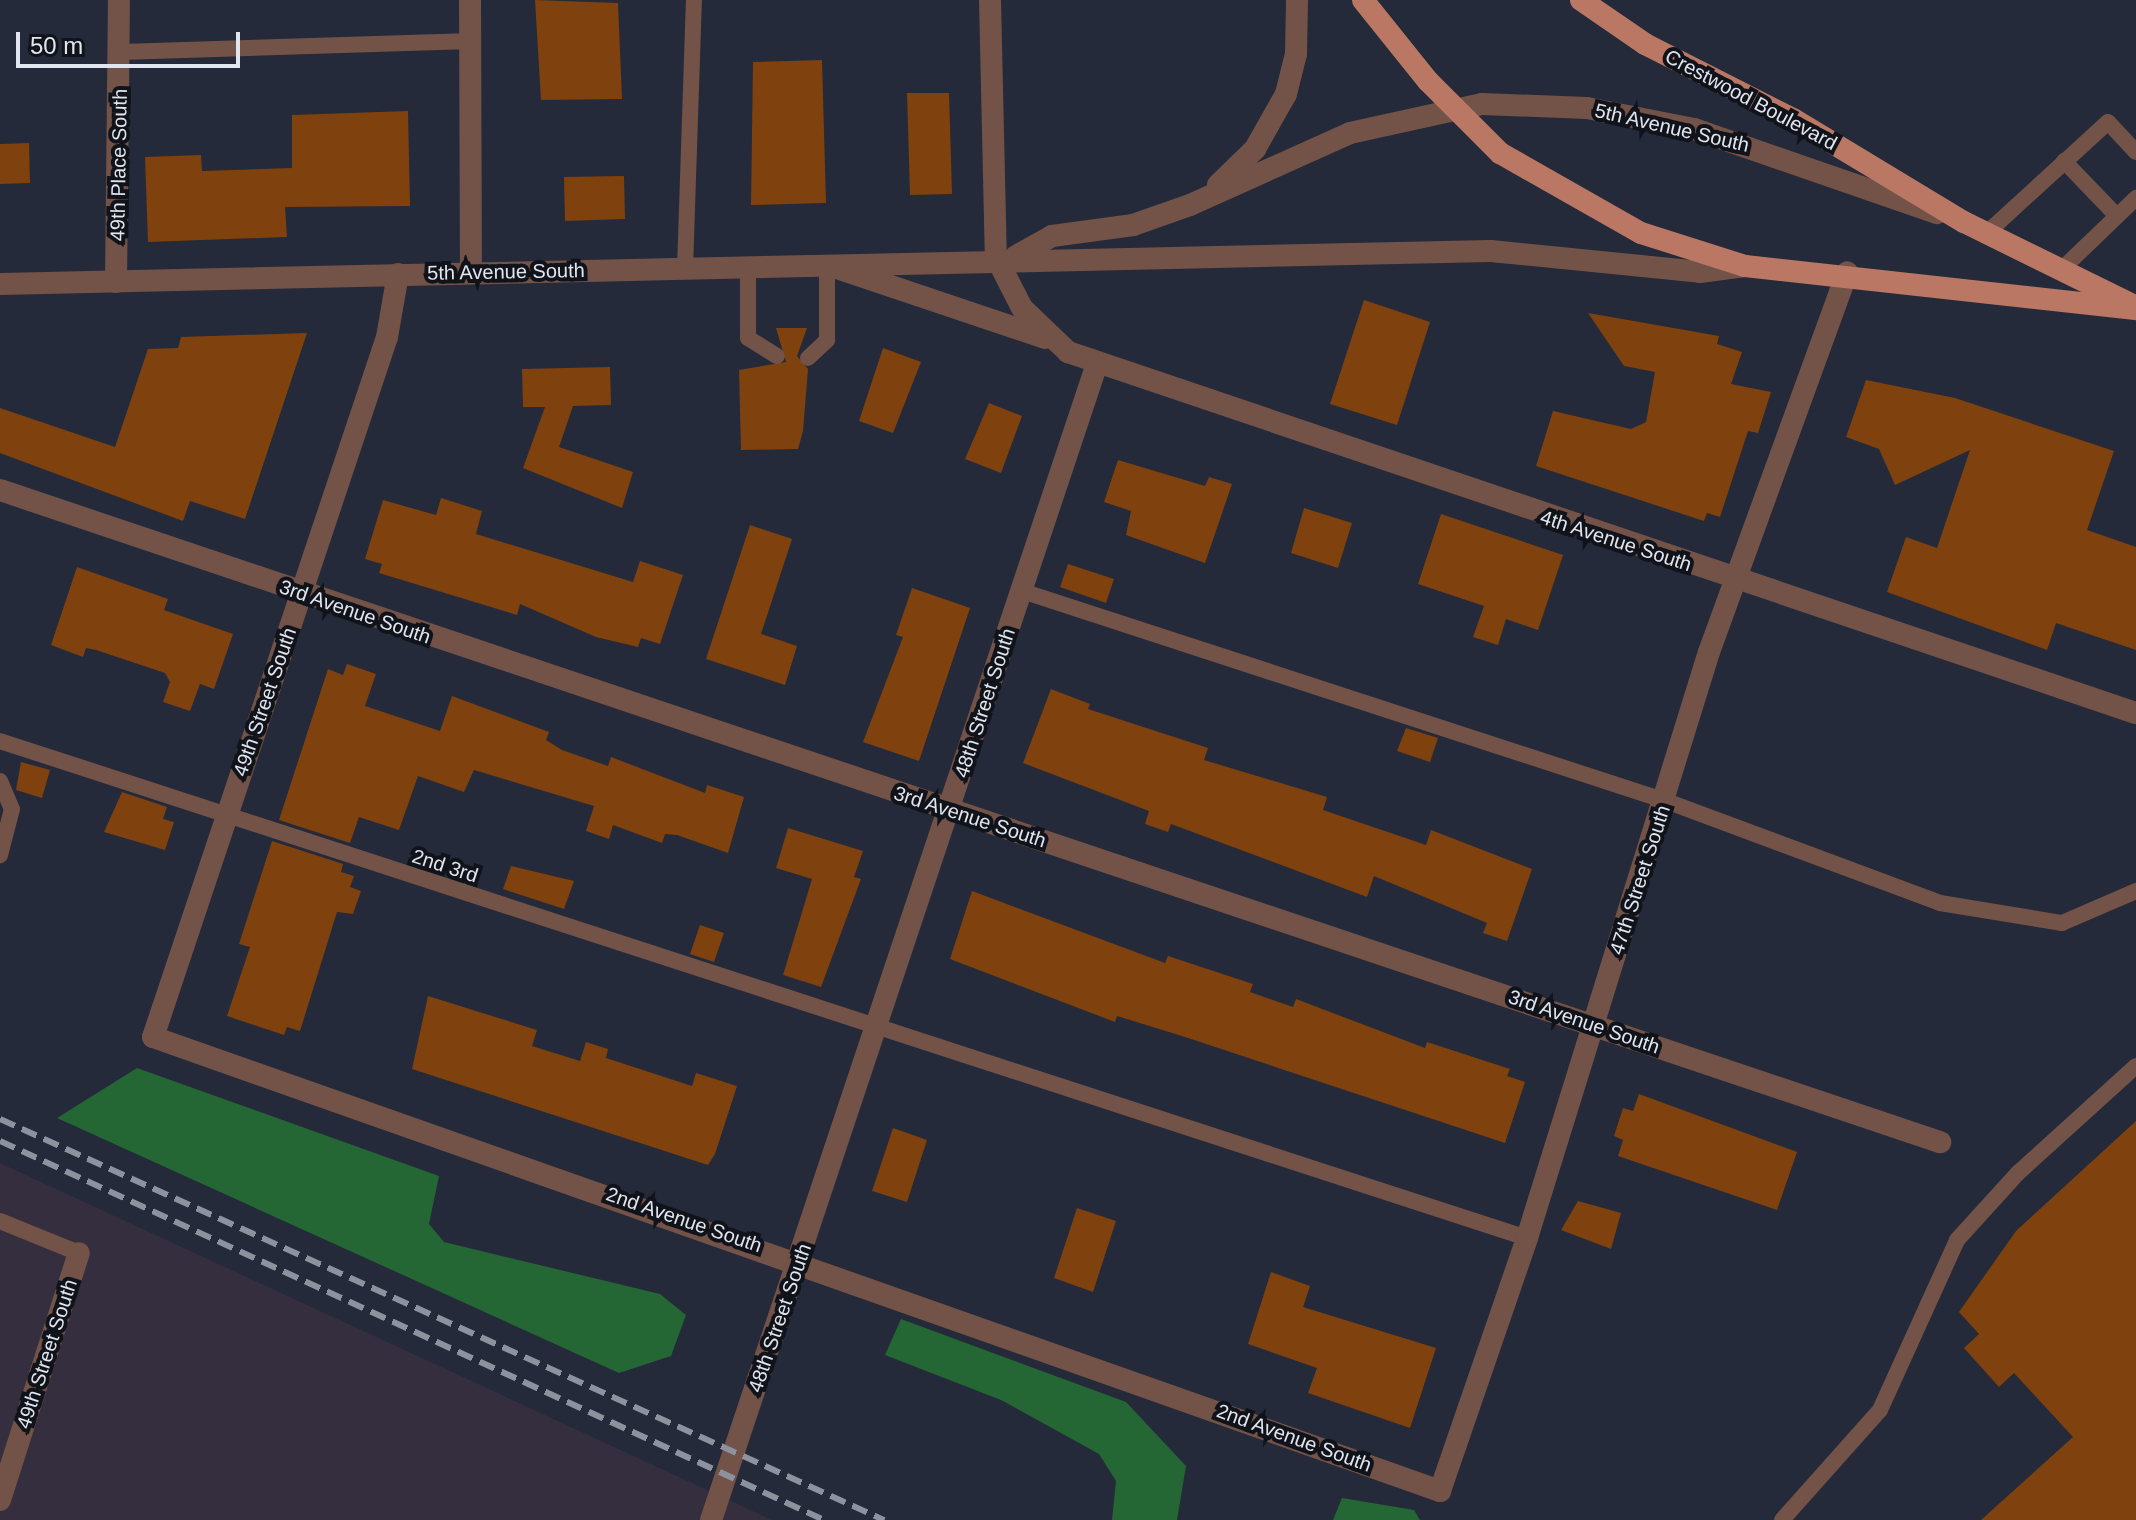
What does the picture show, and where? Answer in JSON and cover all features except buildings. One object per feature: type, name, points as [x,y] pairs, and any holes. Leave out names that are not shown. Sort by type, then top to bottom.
[{"type":"main road","points":[[1363,0],[1451,107],[1500,153],[1592,211],[1745,266]]},
{"type":"main road","name":"Crestwood Boulevard","points":[[1581,0],[1645,44],[1793,119],[1964,222]]},
{"type":"main road","name":"5th Avenue South","points":[[1964,222],[1989,231],[2136,308]]},
{"type":"main road","name":"5th Avenue South","points":[[1745,266],[1847,272],[2136,308]]},
{"type":"street","name":"49th Place South","points":[[116,282],[121,52],[119,0]]},
{"type":"street","points":[[470,0],[471,273]]},
{"type":"street","points":[[990,0],[1004,258],[1045,338]]},
{"type":"street","points":[[1190,205],[1240,165],[1278,114],[1296,54],[1297,0]]},
{"type":"street","name":"5th Avenue South","points":[[1004,258],[1052,236],[1133,225],[1190,205],[1350,133],[1451,107],[1532,103],[1640,117],[1748,145],[1964,222]]},
{"type":"street","name":"5th Avenue South","points":[[0,284],[748,268],[1004,258],[1491,251],[1700,272],[1745,266]]},
{"type":"street","points":[[827,265],[1045,338],[1096,367]]},
{"type":"street","name":"47th Street South","points":[[1440,1491],[1527,1238],[1734,580],[1847,272]]},
{"type":"street","name":"49th Street South","points":[[153,1037],[390,329],[398,274]]},
{"type":"street","name":"4th Avenue South","points":[[1096,367],[2136,713]]},
{"type":"street","name":"48th Street South","points":[[711,1520],[1096,367]]},
{"type":"street","name":"3rd Avenue South","points":[[0,490],[301,594],[1940,1142]]},
{"type":"street","name":"2nd Avenue South","points":[[153,1037],[800,1260],[1440,1491]]},
{"type":"street","name":"49th Street South","points":[[0,1500],[79,1253]]},
{"type":"lane","points":[[685,269],[694,0]]},
{"type":"lane","points":[[121,52],[472,41]]},
{"type":"lane","points":[[1989,231],[2108,122],[2136,152]]},
{"type":"lane","points":[[2064,161],[2117,216]]},
{"type":"lane","points":[[2062,269],[2136,198]]},
{"type":"lane","points":[[808,358],[827,340],[827,265]]},
{"type":"lane","points":[[748,268],[748,338],[761,353],[777,356]]},
{"type":"lane","points":[[1022,591],[1666,801],[1985,914],[2062,923],[2136,891]]},
{"type":"lane","name":"2nd 3rd","points":[[0,741],[1527,1238]]},
{"type":"lane","points":[[0,781],[12,809],[0,855]]},
{"type":"lane","points":[[1782,1520],[1880,1410],[1957,1240],[2018,1173],[2136,1066]]},
{"type":"lane","points":[[0,1221],[79,1253]]},
{"type":"shaded area","points":[[0,1163],[772,1520],[0,1520]]},
{"type":"green space","points":[[137,1068],[439,1176],[429,1224],[444,1242],[660,1294],[686,1315],[671,1356],[619,1373],[57,1118]]},
{"type":"green space","points":[[901,1319],[1126,1402],[1186,1466],[1177,1520],[1112,1520],[1116,1481],[1099,1454],[1001,1400],[885,1355]]},
{"type":"green space","points":[[1342,1498],[1414,1510],[1420,1520],[1333,1520]]},
{"type":"railway","points":[[0,1119],[884,1520]]},
{"type":"railway","points":[[0,1141],[824,1520]]}]
